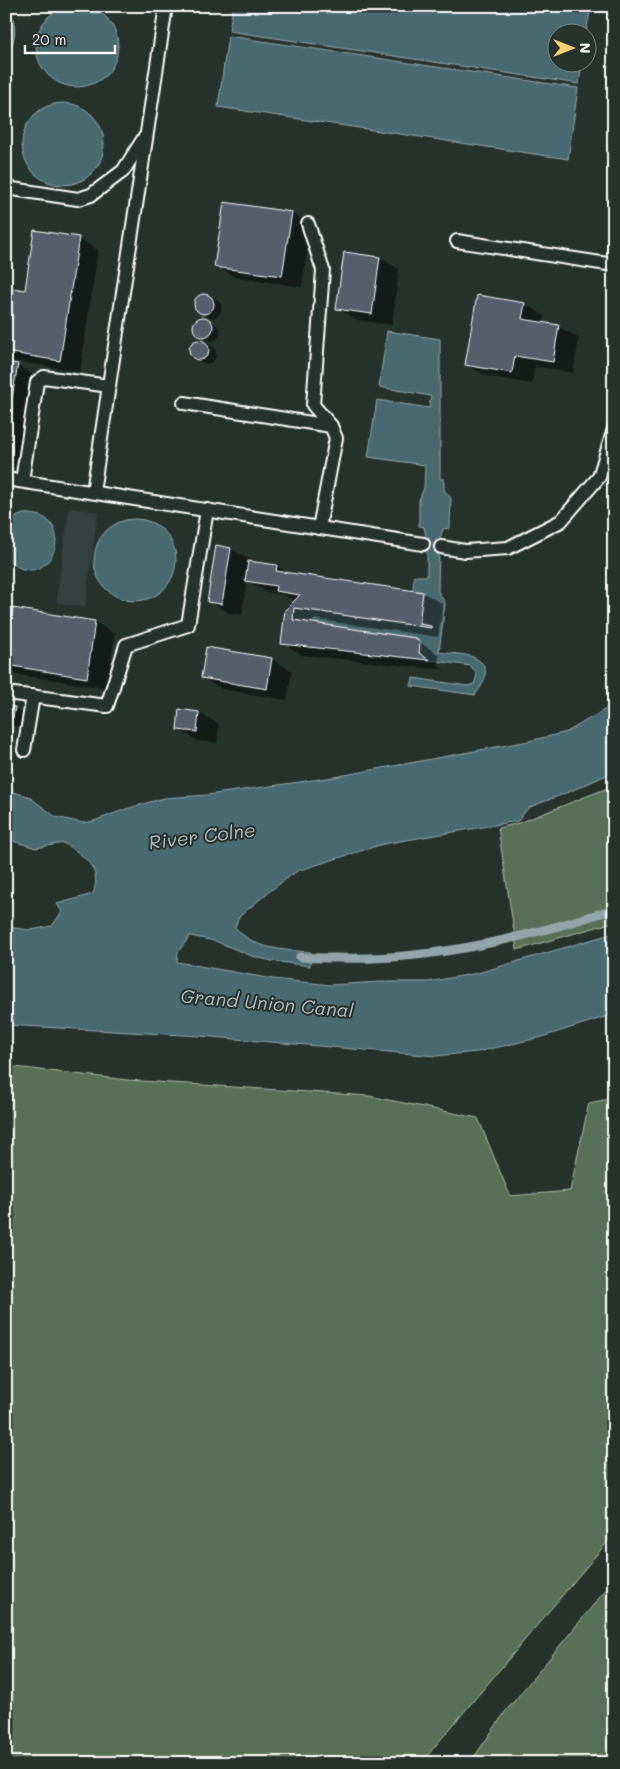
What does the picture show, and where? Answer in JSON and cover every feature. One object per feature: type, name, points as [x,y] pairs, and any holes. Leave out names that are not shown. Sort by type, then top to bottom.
[{"type":"lane","points":[[93,492],[166,6]]},
{"type":"lane","points":[[6,188],[78,199],[91,195],[123,170],[146,135]]},
{"type":"lane","points":[[308,224],[323,270],[313,405],[331,426],[336,438],[319,528]]},
{"type":"lane","points":[[457,241],[614,265]]},
{"type":"lane","points":[[22,481],[36,382],[44,377],[109,386]]},
{"type":"lane","points":[[184,403],[331,426]]},
{"type":"lane","points":[[441,547],[465,551],[508,548],[561,521],[599,477],[614,429]]},
{"type":"lane","points":[[6,479],[423,544]]},
{"type":"lane","points":[[6,692],[107,706],[126,645],[188,625],[207,510]]},
{"type":"lane","points":[[24,750],[32,696]]},
{"type":"shaded area","points":[[69,508],[98,512],[85,607],[56,603]]},
{"type":"green space","points":[[614,782],[614,922],[517,950],[498,828],[519,823],[605,789]]},
{"type":"green space","points":[[6,1066],[127,1080],[369,1096],[478,1118],[510,1196],[570,1191],[589,1103],[614,1098],[614,1534],[421,1763],[6,1763]]},
{"type":"green space","points":[[614,1580],[614,1763],[470,1763],[506,1711]]},
{"type":"water","points":[[77,5],[93,8],[106,17],[115,30],[118,46],[115,62],[106,75],[93,84],[77,87],[61,84],[48,75],[39,62],[36,46],[39,30],[48,17],[61,8]]},
{"type":"water","points":[[7,6],[13,18],[15,31],[12,44],[6,55]]},
{"type":"water","points":[[233,6],[548,6],[590,12],[588,22],[548,22],[548,72],[581,72],[579,84],[229,31]]},
{"type":"water","points":[[228,36],[578,88],[568,159],[218,107]]},
{"type":"water","points":[[55,103],[71,103],[86,110],[97,121],[104,136],[101,160],[92,173],[71,185],[55,185],[40,178],[29,167],[22,152],[22,136],[29,121],[40,110]]},
{"type":"water","points":[[387,331],[440,339],[440,479],[444,479],[444,490],[451,498],[450,528],[443,529],[439,542],[438,591],[445,603],[439,652],[467,655],[481,662],[484,666],[485,676],[475,695],[411,686],[413,678],[468,686],[474,684],[477,675],[471,666],[429,660],[419,653],[420,642],[415,638],[293,620],[294,608],[431,628],[431,626],[419,624],[423,592],[413,590],[414,576],[427,576],[427,542],[424,527],[419,526],[419,500],[424,488],[425,465],[368,457],[377,400],[429,408],[431,396],[379,387]]},
{"type":"water","points":[[23,514],[42,517],[52,525],[56,538],[54,551],[47,562],[36,569],[22,569],[6,558],[6,525],[14,518]]},
{"type":"water","points":[[127,519],[143,519],[158,526],[169,537],[176,552],[173,576],[164,589],[143,601],[127,601],[112,594],[101,583],[94,568],[94,552],[101,537],[112,526]]},
{"type":"water","points":[[614,701],[614,771],[609,774],[528,808],[518,821],[383,844],[297,871],[239,917],[235,927],[243,935],[270,947],[311,952],[310,966],[272,961],[252,956],[215,941],[190,936],[178,952],[177,962],[273,979],[331,985],[379,982],[428,982],[478,973],[614,933],[614,1014],[542,1037],[477,1052],[436,1056],[200,1036],[6,1025],[6,927],[31,930],[52,926],[62,912],[57,904],[93,894],[95,877],[93,870],[84,857],[63,843],[36,848],[6,839],[6,790],[28,796],[56,817],[83,823],[164,798],[208,795],[334,777],[529,741],[567,732],[604,710]]},
{"type":"building","points":[[224,202],[292,212],[282,276],[214,267]]},
{"type":"building","points":[[34,230],[79,237],[60,361],[6,352],[6,287],[25,290]]},
{"type":"building","points":[[344,252],[380,257],[372,314],[336,309]]},
{"type":"building","points":[[200,294],[208,294],[214,300],[214,308],[208,314],[200,314],[194,308],[194,300]]},
{"type":"building","points":[[477,295],[525,303],[522,319],[559,325],[553,362],[515,356],[512,373],[465,365]]},
{"type":"building","points":[[199,317],[207,317],[213,323],[213,331],[207,337],[199,337],[193,331],[193,323]]},
{"type":"building","points":[[195,340],[203,340],[209,346],[209,354],[203,360],[195,360],[189,354],[189,346]]},
{"type":"building","points":[[6,362],[18,364],[6,432]]},
{"type":"building","points":[[6,448],[12,449],[10,459],[6,458]]},
{"type":"building","points":[[216,545],[231,548],[222,604],[207,602]]},
{"type":"building","points":[[248,561],[277,565],[276,571],[423,592],[419,624],[431,626],[431,628],[294,608],[293,620],[415,638],[420,642],[419,653],[429,660],[281,644],[285,610],[300,595],[275,591],[276,586],[245,581]]},
{"type":"building","points":[[6,607],[95,621],[87,678],[6,665]]},
{"type":"building","points":[[206,647],[272,658],[267,689],[201,678]]},
{"type":"building","points":[[6,706],[15,707],[13,718],[6,717]]},
{"type":"building","points":[[179,709],[199,712],[197,732],[177,730]]},
{"type":"waterway","points":[[300,957],[373,958],[408,956],[478,946],[580,920],[614,909]]},
{"type":"water label","name":"River Colne","points":[[202,836]]},
{"type":"water label","name":"Grand Union Canal","points":[[267,1003]]}]
